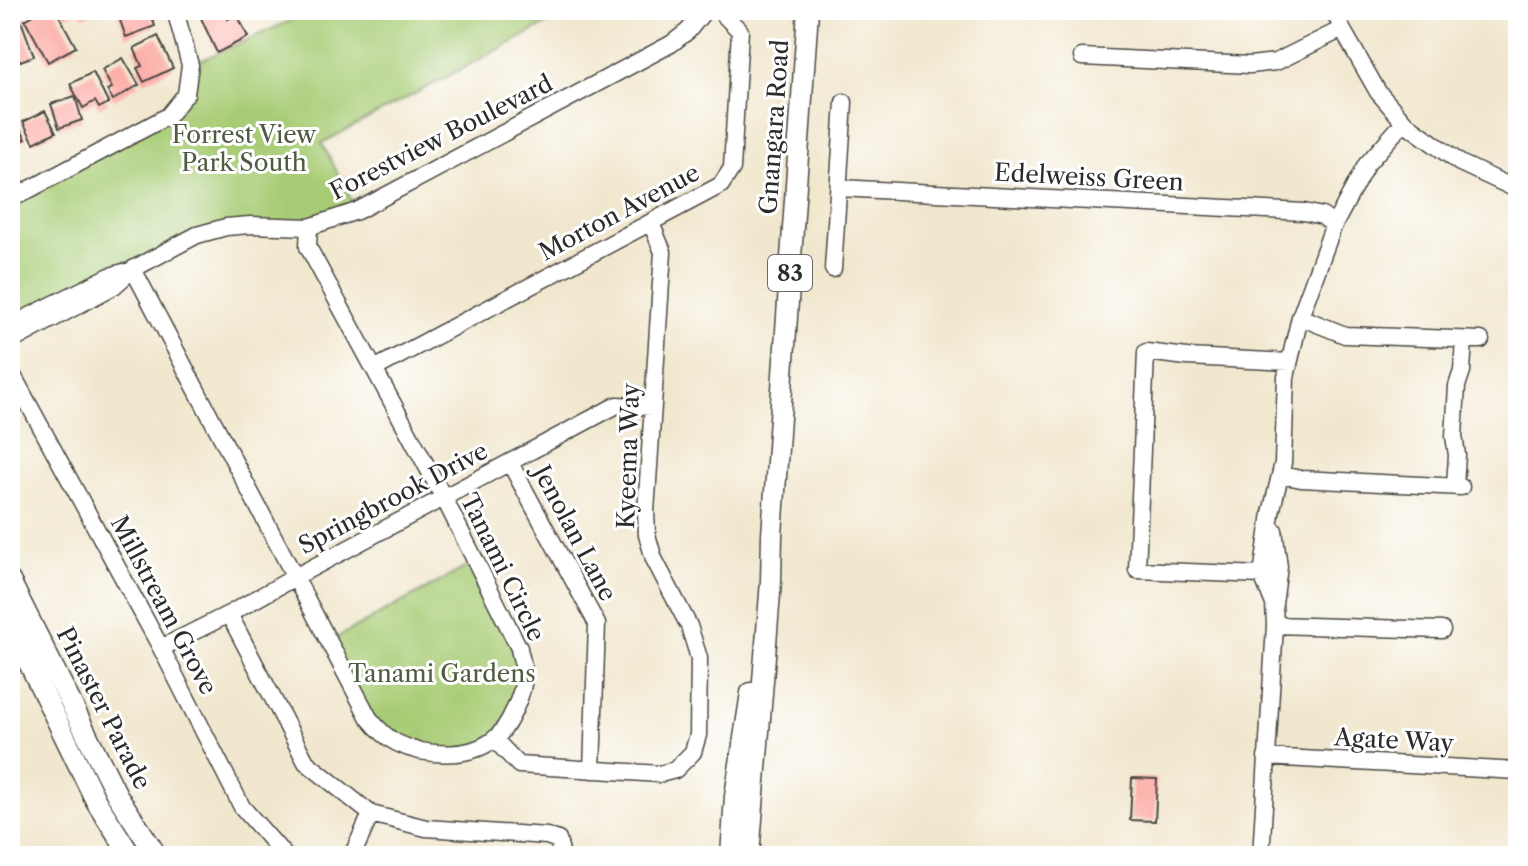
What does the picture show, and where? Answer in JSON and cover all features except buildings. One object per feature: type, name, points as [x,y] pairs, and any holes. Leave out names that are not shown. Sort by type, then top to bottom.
[{"type":"main road","name":"Gnangara Road","points":[[749,856],[769,610],[808,10]]},
{"type":"main road","name":"Gnangara Road","points":[[731,856],[735,796],[756,666],[772,535]]},
{"type":"main road","name":"Pinaster Parade","points":[[10,581],[117,795],[157,856]]},
{"type":"main road","name":"Pinaster Parade","points":[[10,624],[96,801],[131,856]]},
{"type":"street","points":[[10,195],[19,195],[168,116],[186,94],[190,65],[175,10]]},
{"type":"street","name":"Forestview Boulevard","points":[[10,326],[110,276],[133,269],[197,235],[226,227],[267,224],[309,227],[357,211],[671,44],[688,31],[705,10]]},
{"type":"street","name":"Morton Avenue","points":[[374,369],[721,185],[732,168],[740,31],[719,10]]},
{"type":"street","points":[[1334,10],[1378,92],[1404,122],[1460,163],[1518,190]]},
{"type":"street","points":[[1082,57],[1250,65],[1276,62],[1342,29]]},
{"type":"street","points":[[833,269],[844,102]]},
{"type":"street","points":[[1274,604],[1262,575],[1271,513],[1283,463],[1286,377],[1300,317],[1334,225],[1366,165],[1404,122]]},
{"type":"street","name":"Edelweiss Green","points":[[839,188],[1304,212],[1322,216],[1334,225]]},
{"type":"street","name":"Kyeema Way","points":[[495,740],[519,765],[592,770],[660,774],[675,770],[693,752],[698,735],[699,658],[689,626],[654,559],[647,535],[663,252],[651,223]]},
{"type":"street","name":"Tanami Circle","points":[[309,227],[308,247],[444,498],[519,648],[524,675],[520,697],[495,740]]},
{"type":"street","points":[[133,269],[369,718],[381,733],[396,743],[419,751],[444,754],[474,749],[495,740]]},
{"type":"street","name":"Forestview Boulevard","points":[[10,342],[114,286],[133,269]]},
{"type":"street","points":[[1281,475],[1301,479],[1458,486],[1454,436],[1457,386],[1472,340],[1345,335],[1300,317]]},
{"type":"street","points":[[1262,575],[1137,570],[1146,352],[1289,362]]},
{"type":"street","name":"Millstream Grove","points":[[10,370],[161,648],[242,807],[285,856]]},
{"type":"street","name":"Springbrook Drive","points":[[161,648],[617,405],[652,407]]},
{"type":"street","name":"Jenolan Lane","points":[[510,463],[597,624],[592,770]]},
{"type":"street","points":[[1261,856],[1274,604],[1279,567],[1271,513]]},
{"type":"street","points":[[229,614],[306,762],[371,814],[426,828],[547,836],[558,840],[562,856]]},
{"type":"street","points":[[1275,625],[1442,630]]},
{"type":"street","name":"Agate Way","points":[[1266,757],[1518,771]]},
{"type":"street","points":[[352,856],[371,814]]},
{"type":"green space","name":"Forrest View Park South","points":[[315,10],[573,10],[322,143],[357,211],[309,227],[226,227],[10,327],[10,195],[168,116],[190,65]]},
{"type":"green space","name":"Tanami Gardens","points":[[476,562],[524,675],[495,740],[444,754],[381,733],[329,642]]}]
